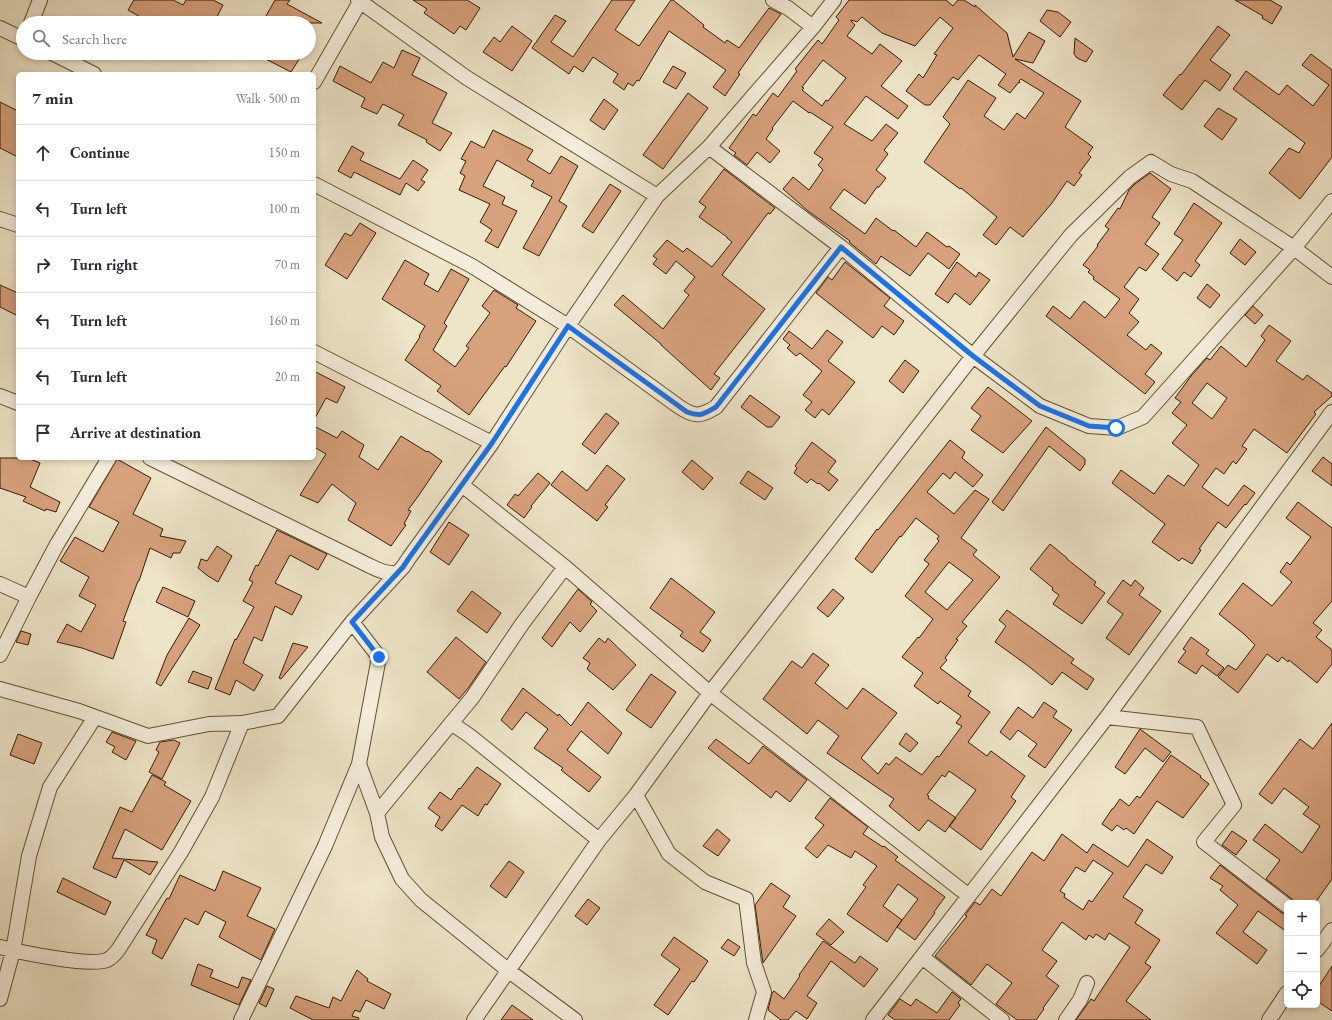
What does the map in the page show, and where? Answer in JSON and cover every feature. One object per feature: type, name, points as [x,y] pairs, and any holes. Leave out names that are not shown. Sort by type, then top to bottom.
[{"type":"street","points":[[34,16],[40,0]]},
{"type":"street","points":[[773,0],[788,8],[813,27]]},
{"type":"street","points":[[0,689],[94,717],[148,736],[209,724],[242,724],[278,716],[352,622],[406,563],[492,443],[568,326],[657,196],[709,147],[813,27],[834,0]]},
{"type":"street","points":[[316,78],[359,1],[467,78],[657,196]]},
{"type":"street","points":[[0,28],[16,36]]},
{"type":"street","points":[[66,60],[90,72]]},
{"type":"street","points":[[709,147],[841,247],[973,356],[1040,406],[1089,426],[1116,428],[1144,417],[1294,248],[1332,201]]},
{"type":"street","points":[[474,1020],[599,840],[636,795],[710,693],[973,356],[1071,235],[1130,177],[1151,162],[1171,174],[1192,181],[1294,248],[1332,277]]},
{"type":"street","points":[[316,185],[472,266],[568,326],[687,412],[696,415],[706,413],[716,407],[841,247]]},
{"type":"street","points":[[0,219],[16,224]]},
{"type":"street","points":[[316,353],[492,443]]},
{"type":"street","points":[[0,396],[16,402]]},
{"type":"street","points":[[873,1020],[1107,717],[1332,412]]},
{"type":"street","points":[[0,655],[56,546],[108,460]]},
{"type":"street","points":[[154,460],[370,566],[390,574],[397,573]]},
{"type":"street","points":[[462,485],[565,567],[710,693],[969,896]]},
{"type":"street","points":[[377,813],[472,698],[522,624],[565,567]]},
{"type":"street","points":[[0,584],[29,597]]},
{"type":"street","points":[[241,1020],[325,846],[359,764],[379,657],[352,622]]},
{"type":"street","points":[[0,999],[6,949],[29,856],[50,787],[94,717]]},
{"type":"street","points":[[1107,717],[1197,727],[1234,805],[1204,842],[1284,904]]},
{"type":"street","points":[[452,723],[599,840]]},
{"type":"street","points":[[6,949],[80,961],[106,961],[112,957],[181,852],[212,797],[242,724]]},
{"type":"street","points":[[359,764],[377,813],[382,837],[402,879],[421,900],[509,971],[575,1020]]},
{"type":"street","points":[[636,795],[669,854],[705,882],[746,898],[754,963],[764,992],[756,1020]]},
{"type":"street","points":[[1320,943],[1325,932]]},
{"type":"street","points":[[922,958],[1002,1020]]},
{"type":"street","points":[[1066,1020],[1071,1015],[1080,1000],[1087,983]]},
{"type":"street","points":[[1269,1020],[1284,998]]},
{"type":"building","points":[[134,0],[173,0],[183,5],[186,0],[213,0],[223,5],[218,16],[139,16],[128,10]]},
{"type":"building","points":[[275,0],[290,0],[287,4],[309,16],[266,16]]},
{"type":"building","points":[[413,0],[467,0],[480,8],[466,30],[460,26],[454,34],[424,13],[427,9]]},
{"type":"building","points":[[612,0],[635,0],[615,30],[639,46],[671,0],[673,0],[704,25],[703,27],[725,43],[727,40],[739,48],[769,8],[781,14],[738,73],[740,74],[725,96],[713,87],[726,70],[669,31],[639,81],[637,80],[633,86],[628,83],[624,90],[613,82],[618,74],[593,57],[583,72],[574,66],[569,74],[532,48],[555,15],[566,21],[551,42],[573,57]]},
{"type":"building","points":[[849,0],[946,0],[953,6],[958,0],[964,0],[975,7],[975,5],[1007,33],[1013,57],[1029,32],[1045,41],[1033,63],[1015,59],[1081,101],[1065,127],[1093,147],[1088,154],[1091,157],[1079,173],[1082,175],[1074,186],[1067,181],[1052,203],[1023,237],[1010,227],[996,245],[983,235],[997,217],[961,188],[960,189],[924,162],[950,124],[943,117],[968,80],[996,98],[984,116],[1004,130],[1017,113],[1025,119],[1044,93],[1021,79],[1019,81],[1020,83],[1019,82],[1010,93],[998,85],[1006,74],[979,55],[958,80],[953,77],[930,105],[925,105],[906,91],[919,74],[923,78],[937,55],[934,54],[953,28],[940,17],[915,46],[882,33],[862,17],[857,22],[851,20],[855,25],[847,36],[872,54],[880,44],[902,61],[881,86],[908,106],[898,119],[866,96],[844,124],[872,141],[886,124],[898,133],[884,150],[888,154],[876,170],[886,178],[879,187],[877,187],[865,204],[844,189],[830,208],[865,234],[876,218],[916,247],[927,232],[947,247],[949,246],[960,254],[949,269],[928,253],[910,276],[881,256],[876,264],[849,242],[850,241],[808,211],[783,189],[793,177],[809,190],[823,170],[818,165],[823,159],[814,153],[833,127],[810,112],[809,113],[793,101],[772,128],[773,129],[766,139],[780,151],[770,163],[757,152],[747,165],[734,155],[736,153],[729,148],[753,114],[756,116],[773,93],[778,97],[797,71],[795,69],[818,40],[822,44],[839,20],[836,17]],"holes":[[[823,60],[846,78],[828,101],[826,100],[822,106],[802,90],[804,88],[802,87]]]},
{"type":"building","points":[[1235,0],[1270,0],[1282,7],[1272,24],[1262,18],[1263,16]]},
{"type":"building","points":[[1047,10],[1058,12],[1071,22],[1060,37],[1040,21]]},
{"type":"building","points":[[512,26],[532,41],[512,71],[483,52],[494,37],[500,42]]},
{"type":"building","points":[[1218,26],[1230,35],[1210,60],[1231,75],[1220,91],[1205,80],[1182,110],[1163,95],[1180,74],[1181,75]]},
{"type":"building","points":[[1075,38],[1093,51],[1086,62],[1077,58],[1074,54]]},
{"type":"building","points":[[402,50],[420,58],[412,75],[447,93],[432,123],[452,133],[440,151],[426,142],[427,140],[398,125],[404,115],[383,104],[377,114],[361,107],[365,98],[333,81],[340,66],[371,83],[383,62],[394,68]]},
{"type":"building","points":[[1311,54],[1332,70],[1332,157],[1300,199],[1269,173],[1289,148],[1299,153],[1305,143],[1233,89],[1246,71],[1279,95],[1287,85],[1313,106],[1329,85],[1302,65]]},
{"type":"building","points":[[268,60],[299,60],[291,72]]},
{"type":"building","points":[[673,66],[686,73],[676,89],[663,82]]},
{"type":"building","points":[[688,93],[708,108],[663,169],[643,155]]},
{"type":"building","points":[[604,99],[618,110],[604,130],[590,120]]},
{"type":"building","points":[[0,102],[16,110],[16,156],[0,148]]},
{"type":"building","points":[[1218,108],[1237,119],[1222,140],[1204,126]]},
{"type":"building","points":[[493,130],[533,150],[527,160],[550,174],[561,156],[578,166],[559,201],[567,206],[539,256],[523,248],[552,197],[531,186],[534,181],[497,160],[483,186],[505,197],[502,204],[517,211],[498,248],[485,241],[492,230],[480,222],[490,204],[459,190],[465,176],[460,173],[466,161],[461,159],[471,141],[484,148]]},
{"type":"building","points":[[352,146],[364,153],[360,160],[400,179],[413,160],[428,170],[421,180],[425,182],[418,191],[406,183],[400,195],[354,172],[351,178],[338,171]]},
{"type":"building","points":[[724,169],[775,208],[770,214],[768,213],[722,275],[765,309],[714,374],[720,378],[711,390],[661,344],[614,305],[623,295],[663,329],[689,295],[684,291],[695,277],[676,261],[666,274],[653,264],[657,259],[653,256],[667,240],[683,252],[687,248],[712,267],[732,242],[699,217],[706,207],[699,202]]},
{"type":"building","points":[[1150,173],[1171,189],[1152,217],[1160,223],[1145,244],[1159,254],[1146,271],[1139,267],[1124,287],[1139,299],[1129,313],[1139,322],[1127,335],[1146,350],[1151,344],[1162,353],[1145,374],[1155,382],[1145,394],[1046,316],[1053,306],[1070,319],[1084,301],[1105,318],[1120,299],[1093,279],[1094,277],[1088,272],[1090,270],[1083,265],[1109,229],[1105,226],[1118,208],[1120,209],[1129,190]]},
{"type":"building","points":[[610,184],[621,191],[593,233],[582,226]]},
{"type":"building","points":[[1194,203],[1222,223],[1195,261],[1200,265],[1191,277],[1184,272],[1177,281],[1162,269],[1183,240],[1174,234]]},
{"type":"building","points":[[360,223],[376,233],[347,279],[325,265],[345,233],[351,236]]},
{"type":"building","points":[[1240,239],[1256,252],[1245,265],[1230,253]]},
{"type":"building","points":[[405,260],[429,274],[424,284],[438,292],[451,269],[469,279],[444,323],[447,326],[433,350],[455,367],[469,348],[466,346],[490,313],[482,306],[494,290],[518,305],[516,308],[536,321],[506,367],[505,366],[469,415],[437,391],[441,386],[405,360],[420,337],[419,336],[425,326],[382,299]]},
{"type":"building","points":[[845,262],[890,298],[884,306],[904,321],[894,335],[882,326],[873,338],[816,293],[828,277],[832,280]]},
{"type":"building","points":[[957,262],[976,277],[979,272],[990,280],[970,305],[955,293],[948,303],[935,294]]},
{"type":"building","points":[[1207,284],[1220,295],[1210,308],[1197,298]]},
{"type":"building","points":[[0,285],[16,292],[16,315],[0,307]]},
{"type":"building","points":[[1253,306],[1263,315],[1255,324],[1245,315]]},
{"type":"building","points":[[1269,325],[1291,341],[1276,361],[1303,380],[1307,375],[1332,393],[1332,396],[1314,412],[1316,414],[1287,453],[1254,429],[1242,446],[1247,449],[1236,464],[1233,461],[1224,474],[1216,468],[1202,487],[1228,506],[1244,485],[1255,493],[1226,528],[1218,522],[1199,549],[1201,550],[1192,564],[1182,558],[1179,561],[1152,542],[1165,524],[1112,483],[1121,470],[1154,494],[1168,475],[1184,486],[1199,465],[1172,443],[1187,425],[1172,413],[1181,402],[1175,398],[1191,376],[1207,358],[1210,360],[1221,346],[1246,367],[1265,340],[1261,336]],"holes":[[[1207,383],[1227,398],[1212,419],[1192,403]]]},
{"type":"building","points":[[827,330],[843,342],[828,361],[855,382],[829,415],[822,409],[815,418],[805,410],[812,402],[803,395],[822,371],[800,353],[796,356],[787,348],[790,345],[783,339],[789,331],[812,349]]},
{"type":"building","points":[[905,360],[919,371],[903,393],[889,381]]},
{"type":"building","points":[[316,372],[345,387],[337,403],[326,398],[316,416]]},
{"type":"building","points":[[988,387],[1032,421],[1003,453],[971,430],[981,416],[971,408]]},
{"type":"building","points":[[750,395],[780,417],[772,427],[767,427],[741,407]]},
{"type":"building","points":[[606,413],[619,423],[595,454],[582,444]]},
{"type":"building","points":[[316,427],[337,438],[342,431],[364,445],[359,457],[378,470],[401,436],[427,452],[428,451],[442,461],[408,510],[411,511],[404,524],[406,525],[391,546],[348,520],[356,503],[332,484],[318,503],[300,495],[326,454],[316,448]]},
{"type":"building","points":[[1046,427],[1085,459],[1085,464],[1080,471],[1049,446],[1003,511],[992,502]]},
{"type":"building","points":[[950,440],[965,452],[962,458],[983,475],[973,487],[955,472],[950,479],[943,473],[927,492],[954,514],[975,490],[989,499],[961,538],[977,550],[973,555],[1000,577],[962,622],[967,626],[956,639],[958,640],[945,658],[947,660],[940,668],[971,691],[968,696],[990,712],[968,742],[987,756],[991,751],[1025,776],[1011,797],[1016,801],[981,850],[949,826],[945,832],[928,820],[919,831],[889,806],[894,799],[827,753],[839,736],[818,720],[807,734],[763,699],[792,661],[802,668],[813,653],[829,665],[815,683],[847,709],[863,688],[897,713],[861,758],[878,774],[886,763],[889,765],[896,757],[922,775],[937,756],[939,757],[962,726],[956,723],[961,716],[940,701],[938,704],[914,686],[923,673],[902,657],[933,619],[905,596],[929,564],[924,560],[939,541],[937,539],[939,536],[916,518],[901,537],[900,536],[872,573],[855,559],[877,529],[878,530]],"holes":[[[949,562],[973,580],[947,610],[925,592]],[[949,771],[976,790],[955,818],[928,798],[929,796],[927,795],[942,775],[945,777]]]},
{"type":"building","points":[[812,442],[836,461],[828,472],[838,480],[829,491],[811,479],[807,483],[794,473],[797,468],[795,466]]},
{"type":"building","points":[[1323,457],[1332,464],[1332,486],[1312,471]]},
{"type":"building","points":[[0,458],[33,460],[40,463],[30,487],[60,502],[56,512],[46,509],[45,511],[23,501],[26,497],[0,488]]},
{"type":"building","points":[[116,460],[119,460],[151,478],[133,514],[163,529],[160,536],[186,541],[180,553],[173,553],[171,558],[150,548],[123,621],[126,622],[113,659],[82,648],[57,642],[67,624],[81,632],[96,605],[79,596],[89,577],[60,561],[75,537],[103,552],[119,522],[89,507]]},
{"type":"building","points":[[692,460],[713,478],[703,490],[682,472]]},
{"type":"building","points":[[607,465],[625,479],[605,505],[608,507],[597,521],[551,485],[562,471],[587,491]]},
{"type":"building","points":[[748,471],[773,488],[765,500],[740,483]]},
{"type":"building","points":[[538,473],[550,483],[531,506],[532,507],[524,518],[507,505],[515,494],[518,496]]},
{"type":"building","points":[[1298,502],[1332,528],[1332,601],[1313,623],[1322,630],[1316,637],[1332,650],[1332,664],[1317,683],[1289,660],[1288,662],[1282,657],[1278,662],[1267,654],[1238,693],[1218,677],[1228,665],[1236,670],[1255,645],[1219,614],[1243,583],[1272,606],[1292,582],[1280,572],[1287,562],[1290,565],[1311,537],[1286,518]]},
{"type":"building","points":[[449,522],[469,535],[449,565],[430,552]]},
{"type":"building","points":[[277,530],[327,554],[318,570],[290,555],[275,583],[302,596],[292,615],[275,606],[262,641],[254,637],[243,663],[263,675],[254,691],[236,680],[230,695],[215,689],[235,639],[236,640],[254,607],[243,601],[253,582],[249,580],[256,565],[258,566]]},
{"type":"building","points":[[1050,544],[1096,582],[1094,585],[1105,593],[1082,624],[1053,604],[1059,595],[1052,590],[1053,588],[1030,569]]},
{"type":"building","points":[[217,546],[232,556],[218,582],[198,568],[201,559],[207,561]]},
{"type":"building","points":[[671,578],[715,612],[700,632],[711,640],[703,652],[680,636],[683,632],[650,608]]},
{"type":"building","points":[[1123,580],[1131,586],[1135,580],[1144,588],[1139,595],[1161,611],[1129,655],[1106,638],[1123,614],[1107,602]]},
{"type":"building","points":[[163,587],[195,601],[188,617],[156,602]]},
{"type":"building","points":[[578,589],[592,602],[590,604],[597,611],[580,632],[570,622],[552,647],[542,638]]},
{"type":"building","points":[[833,589],[844,598],[828,617],[817,608]]},
{"type":"building","points":[[472,591],[501,613],[487,633],[457,611]]},
{"type":"building","points":[[1007,610],[1074,659],[1071,663],[1094,679],[1087,690],[1062,672],[1052,685],[995,642],[1006,626],[999,620]]},
{"type":"building","points":[[189,618],[200,625],[161,686],[156,683],[167,655]]},
{"type":"building","points":[[21,631],[31,634],[28,645],[16,642]]},
{"type":"building","points":[[456,637],[486,662],[459,699],[427,672]]},
{"type":"building","points":[[1191,637],[1209,650],[1206,654],[1224,668],[1217,676],[1202,665],[1196,674],[1178,662],[1186,651],[1183,649]]},
{"type":"building","points":[[599,638],[605,643],[608,638],[636,665],[613,690],[587,669],[590,663],[583,658]]},
{"type":"building","points":[[293,643],[308,647],[281,679],[279,678]]},
{"type":"building","points":[[193,671],[212,678],[208,689],[188,682]]},
{"type":"building","points":[[651,674],[676,692],[651,728],[626,710]]},
{"type":"building","points":[[523,688],[558,716],[559,714],[571,726],[588,702],[622,733],[608,754],[581,731],[567,750],[601,777],[589,792],[561,770],[563,768],[534,748],[548,729],[526,712],[512,730],[501,720]]},
{"type":"building","points":[[1044,702],[1057,711],[1053,717],[1072,730],[1045,768],[1028,756],[1037,744],[1018,730],[1010,740],[1000,732],[1018,707],[1033,718]]},
{"type":"building","points":[[1332,723],[1332,879],[1317,900],[1293,900],[1266,879],[1280,860],[1253,840],[1265,824],[1302,853],[1320,826],[1303,814],[1309,807],[1284,788],[1272,804],[1259,794],[1300,739],[1313,749]]},
{"type":"building","points":[[1140,729],[1171,752],[1163,762],[1145,748],[1125,774],[1115,767]]},
{"type":"building","points":[[112,732],[136,741],[126,760],[112,752],[115,747],[106,742]]},
{"type":"building","points":[[906,733],[918,743],[910,752],[899,744]]},
{"type":"building","points":[[18,734],[42,743],[34,764],[10,755]]},
{"type":"building","points":[[716,739],[749,764],[763,746],[807,780],[790,802],[776,791],[771,798],[708,748]]},
{"type":"building","points":[[174,740],[180,743],[162,779],[149,772],[159,752],[156,750],[160,742]]},
{"type":"building","points":[[1171,755],[1201,776],[1200,777],[1209,784],[1183,818],[1157,801],[1134,834],[1126,828],[1124,830],[1117,825],[1112,831],[1102,824],[1120,799],[1129,806],[1137,796],[1140,798]]},
{"type":"building","points":[[477,767],[501,784],[487,805],[485,804],[478,816],[462,805],[442,831],[435,826],[440,817],[428,808],[440,792],[451,800]]},
{"type":"building","points":[[152,775],[166,782],[164,785],[191,801],[162,850],[125,829],[112,858],[158,862],[150,875],[124,860],[116,878],[93,868],[120,807],[132,812]]},
{"type":"building","points":[[830,798],[868,827],[863,834],[883,847],[884,846],[898,857],[895,860],[945,897],[915,940],[897,927],[887,942],[847,914],[866,887],[863,885],[877,866],[855,851],[851,858],[828,845],[817,858],[805,848],[824,825],[815,818]],"holes":[[[898,884],[918,899],[897,927],[902,920],[883,906]]]},
{"type":"building","points":[[717,829],[730,840],[718,856],[703,846]]},
{"type":"building","points":[[1232,831],[1247,841],[1236,855],[1222,845]]},
{"type":"building","points":[[1062,834],[1087,853],[1093,844],[1128,867],[1147,839],[1173,857],[1162,874],[1146,864],[1123,897],[1143,910],[1135,923],[1160,940],[1145,963],[1151,967],[1126,1001],[1151,1020],[1076,1020],[1091,999],[1094,1001],[1130,947],[1109,933],[1105,940],[1096,934],[1093,938],[1089,935],[1086,940],[1062,922],[1042,950],[1057,961],[1046,976],[1059,986],[1036,1020],[1017,1020],[996,1004],[1012,983],[987,964],[971,985],[935,956],[967,916],[965,915],[975,902],[980,905],[992,889],[1001,896],[1032,852],[1044,861]],"holes":[[[1093,860],[1113,873],[1092,902],[1089,900],[1083,910],[1064,897],[1065,894],[1060,891],[1076,867],[1085,872]]]},
{"type":"building","points":[[509,861],[524,872],[506,898],[490,886]]},
{"type":"building","points":[[1220,865],[1284,913],[1284,930],[1258,911],[1243,932],[1267,950],[1257,964],[1216,933],[1238,905],[1220,890],[1223,886],[1210,878]]},
{"type":"building","points":[[223,871],[261,888],[247,916],[275,929],[261,960],[219,937],[226,922],[205,911],[198,925],[185,918],[162,959],[152,953],[157,940],[146,935],[167,898],[169,899],[180,875],[215,891]]},
{"type":"building","points":[[63,878],[111,902],[105,915],[57,892]]},
{"type":"building","points":[[771,883],[790,896],[783,907],[796,916],[763,963],[755,905]]},
{"type":"building","points":[[588,899],[600,908],[587,925],[575,916]]},
{"type":"building","points":[[829,919],[844,932],[831,945],[816,934]]},
{"type":"building","points":[[674,937],[708,961],[694,982],[692,981],[668,1015],[654,1005],[680,969],[661,955]]},
{"type":"building","points":[[728,939],[740,947],[734,956],[721,948]]},
{"type":"building","points":[[823,941],[855,963],[860,956],[878,969],[864,987],[831,961],[807,996],[817,1003],[807,1019],[796,1011],[788,1020],[781,1020],[768,1010],[772,993],[774,991],[784,999]]},
{"type":"building","points":[[198,964],[213,970],[210,977],[238,988],[242,977],[251,980],[239,1005],[191,985]]},
{"type":"building","points":[[1332,966],[1332,1011],[1320,1003],[1320,984]]},
{"type":"building","points":[[357,970],[368,979],[367,981],[391,994],[384,1009],[366,1000],[360,1012],[355,1010],[352,1016],[359,1018],[358,1020],[313,1020],[290,1008],[296,996],[329,1008],[333,997],[341,1001]]},
{"type":"building","points":[[267,986],[274,989],[266,1007],[259,1003]]},
{"type":"building","points":[[952,992],[961,999],[958,1003],[960,1005],[949,1020],[895,1020],[888,1015],[900,999],[911,1006],[916,999],[937,1013]]},
{"type":"building","points":[[512,1005],[533,1020],[501,1020]]},
{"type":"route","points":[[379,657],[352,622],[403,567],[492,443],[568,326],[687,412],[696,415],[706,413],[716,407],[841,247],[973,356],[1040,406],[1089,426],[1116,428]]}]
